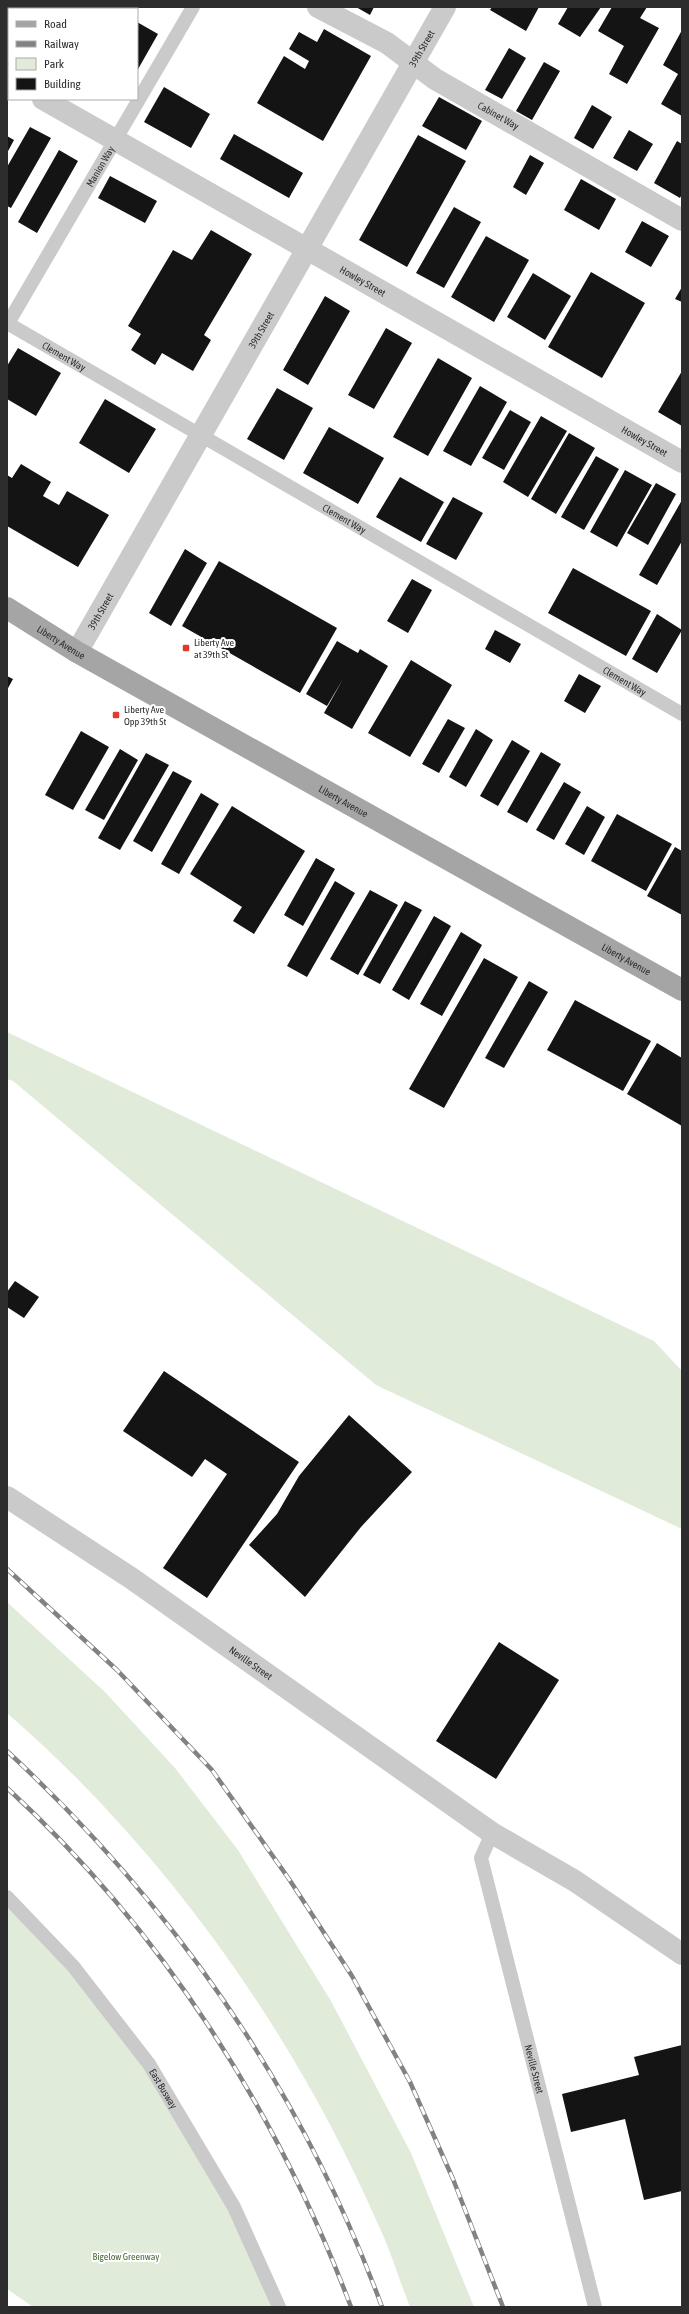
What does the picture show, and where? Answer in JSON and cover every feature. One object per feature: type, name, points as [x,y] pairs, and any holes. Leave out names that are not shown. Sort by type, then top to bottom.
[{"type":"main road","name":"Liberty Avenue","points":[[7,608],[77,652],[682,990]]},
{"type":"street","name":"Cabinet Way","points":[[318,7],[387,43],[435,79],[682,220]]},
{"type":"street","name":"39th Street","points":[[77,652],[445,7]]},
{"type":"street","name":"Howley Street","points":[[46,100],[682,462]]},
{"type":"street","name":"Neville Street","points":[[7,1497],[131,1578],[492,1834],[575,1881],[682,1954]]},
{"type":"lane","name":"Manion Way","points":[[7,324],[192,7]]},
{"type":"lane","name":"Clement Way","points":[[7,324],[682,714]]},
{"type":"lane","name":"Neville Street","points":[[492,1834],[481,1858],[595,2307]]},
{"type":"lane","name":"East Busway","points":[[7,1896],[73,1966],[149,2064],[234,2207],[279,2307]]},
{"type":"green space","points":[[7,1032],[654,1341],[682,1371],[682,1529],[376,1385],[13,1081],[7,1079]]},
{"type":"green space","points":[[7,1602],[105,1692],[175,1768],[238,1850],[331,2001],[411,2153],[474,2307],[410,2307],[382,2232],[344,2151],[306,2081],[265,2013],[220,1947],[171,1884],[119,1823],[65,1766],[7,1713]]},
{"type":"green space","name":"Bigelow Greenway","points":[[7,1897],[149,2064],[234,2207],[279,2307],[33,2307],[7,2289]]},
{"type":"building","points":[[7,7],[58,7],[8,8],[7,39]]},
{"type":"building","points":[[60,7],[83,7],[82,8]]},
{"type":"building","points":[[118,7],[120,8],[98,8]]},
{"type":"building","points":[[356,7],[374,7],[370,15]]},
{"type":"building","points":[[492,7],[539,7],[526,31],[490,10]]},
{"type":"building","points":[[568,7],[601,7],[580,37],[558,24]]},
{"type":"building","points":[[612,7],[647,7],[640,18],[659,28],[627,84],[609,74],[624,46],[598,31]]},
{"type":"building","points":[[138,23],[158,34],[138,69]]},
{"type":"building","points":[[324,29],[371,56],[323,141],[257,103],[284,56],[305,69],[309,61],[289,49],[299,32],[317,42]]},
{"type":"building","points":[[682,30],[682,116],[661,104],[678,74],[663,65]]},
{"type":"building","points":[[509,48],[526,58],[502,99],[485,90]]},
{"type":"building","points":[[544,62],[560,71],[532,120],[516,111]]},
{"type":"building","points":[[164,87],[210,114],[191,148],[144,122]]},
{"type":"building","points":[[439,97],[482,121],[466,150],[422,126]]},
{"type":"building","points":[[592,105],[612,117],[593,149],[574,138]]},
{"type":"building","points":[[30,127],[51,138],[11,208],[7,206],[7,167]]},
{"type":"building","points":[[629,130],[653,144],[637,171],[613,158]]},
{"type":"building","points":[[234,134],[303,173],[289,198],[220,159]]},
{"type":"building","points":[[418,135],[466,161],[407,267],[359,240]]},
{"type":"building","points":[[7,136],[14,140],[7,153]]},
{"type":"building","points":[[677,141],[682,144],[682,194],[680,198],[654,183]]},
{"type":"building","points":[[59,150],[78,161],[37,233],[18,222]]},
{"type":"building","points":[[530,155],[544,163],[526,195],[513,187]]},
{"type":"building","points":[[110,176],[157,201],[145,223],[98,198]]},
{"type":"building","points":[[581,179],[616,199],[599,230],[564,210]]},
{"type":"building","points":[[454,207],[481,222],[444,288],[416,273]]},
{"type":"building","points":[[642,221],[669,236],[651,267],[625,252]]},
{"type":"building","points":[[211,230],[252,254],[204,335],[211,340],[193,371],[162,353],[155,365],[131,350],[141,334],[128,326],[173,250],[192,260]]},
{"type":"building","points":[[486,236],[529,260],[494,322],[451,297]]},
{"type":"building","points":[[591,272],[645,303],[602,378],[548,347]]},
{"type":"building","points":[[533,273],[571,296],[545,340],[507,317]]},
{"type":"building","points":[[682,287],[682,302],[675,299]]},
{"type":"building","points":[[325,296],[350,311],[308,385],[283,370]]},
{"type":"building","points":[[386,328],[412,343],[374,409],[348,395]]},
{"type":"building","points":[[18,348],[61,373],[36,416],[7,399],[7,366]]},
{"type":"building","points":[[438,358],[472,378],[428,456],[393,437]]},
{"type":"building","points":[[682,371],[682,426],[658,412]]},
{"type":"building","points":[[480,386],[507,402],[471,466],[443,451]]},
{"type":"building","points":[[277,388],[313,408],[284,460],[247,439]]},
{"type":"building","points":[[105,399],[156,429],[129,473],[79,443]]},
{"type":"building","points":[[510,410],[531,422],[504,470],[482,458]]},
{"type":"building","points":[[541,416],[567,431],[528,497],[503,482]]},
{"type":"building","points":[[329,427],[384,458],[358,504],[303,473]]},
{"type":"building","points":[[569,433],[595,448],[556,514],[531,499]]},
{"type":"building","points":[[596,456],[619,469],[584,530],[561,517]]},
{"type":"building","points":[[21,464],[51,482],[43,496],[59,505],[67,491],[109,515],[78,567],[7,526],[7,475],[12,478]]},
{"type":"building","points":[[625,470],[652,485],[617,547],[590,532]]},
{"type":"building","points":[[400,477],[444,502],[421,542],[376,517]]},
{"type":"building","points":[[656,483],[676,494],[648,545],[627,533]]},
{"type":"building","points":[[453,497],[483,513],[456,560],[426,544]]},
{"type":"building","points":[[682,500],[682,541],[657,585],[639,575]]},
{"type":"building","points":[[185,549],[207,563],[171,626],[149,613]]},
{"type":"building","points":[[219,561],[337,628],[300,693],[182,626]]},
{"type":"building","points":[[573,568],[651,611],[626,656],[548,613]]},
{"type":"building","points":[[412,579],[432,590],[408,633],[387,621]]},
{"type":"building","points":[[657,614],[682,630],[657,673],[632,659]]},
{"type":"building","points":[[495,630],[521,644],[510,663],[485,649]]},
{"type":"building","points":[[337,641],[358,653],[360,649],[388,666],[352,729],[324,713],[343,679],[327,706],[306,694]]},
{"type":"building","points":[[411,660],[452,685],[410,757],[368,733]]},
{"type":"building","points":[[579,674],[601,686],[585,713],[564,701]]},
{"type":"building","points":[[7,676],[13,679],[7,690]]},
{"type":"building","points":[[448,719],[465,728],[439,773],[422,764]]},
{"type":"building","points":[[476,729],[493,740],[466,787],[449,777]]},
{"type":"building","points":[[81,731],[109,747],[73,810],[45,795]]},
{"type":"building","points":[[512,740],[530,751],[498,806],[480,796]]},
{"type":"building","points":[[120,749],[138,760],[104,820],[85,810]]},
{"type":"building","points":[[541,752],[561,764],[527,823],[507,812]]},
{"type":"building","points":[[146,753],[169,765],[120,850],[98,838]]},
{"type":"building","points":[[173,771],[192,781],[152,852],[133,841]]},
{"type":"building","points":[[564,782],[581,792],[554,840],[536,830]]},
{"type":"building","points":[[201,793],[219,804],[179,874],[161,864]]},
{"type":"building","points":[[232,806],[305,851],[254,934],[233,921],[242,907],[190,874]]},
{"type":"building","points":[[587,806],[605,817],[584,855],[565,844]]},
{"type":"building","points":[[617,814],[672,844],[646,891],[591,861]]},
{"type":"building","points":[[675,847],[682,851],[682,915],[647,896]]},
{"type":"building","points":[[316,858],[335,869],[303,926],[284,915]]},
{"type":"building","points":[[335,881],[355,893],[307,977],[287,966]]},
{"type":"building","points":[[370,890],[398,905],[358,975],[330,959]]},
{"type":"building","points":[[405,901],[422,910],[380,984],[363,975]]},
{"type":"building","points":[[434,916],[451,926],[409,1000],[392,990]]},
{"type":"building","points":[[461,932],[482,945],[442,1016],[420,1004]]},
{"type":"building","points":[[484,958],[518,977],[444,1108],[409,1089]]},
{"type":"building","points":[[529,981],[548,992],[504,1068],[485,1058]]},
{"type":"building","points":[[575,1000],[651,1041],[623,1091],[547,1050]]},
{"type":"building","points":[[657,1043],[682,1058],[682,1126],[627,1094]]},
{"type":"building","points":[[15,1281],[39,1297],[24,1318],[7,1307],[7,1292]]},
{"type":"building","points":[[164,1371],[299,1462],[207,1598],[163,1568],[227,1474],[205,1459],[192,1477],[123,1431]]},
{"type":"building","points":[[349,1415],[412,1472],[361,1527],[305,1597],[249,1545],[277,1514],[299,1476]]},
{"type":"building","points":[[499,1642],[559,1680],[496,1779],[436,1741]]},
{"type":"building","points":[[682,2045],[682,2191],[644,2200],[625,2119],[571,2132],[562,2094],[639,2075],[634,2057]]},
{"type":"railway","points":[[7,1569],[117,1670],[212,1770],[289,1879],[352,1976],[410,2082],[453,2179],[503,2307]]},
{"type":"railway","points":[[7,1751],[68,1811],[125,1873],[178,1938],[228,2006],[273,2077],[314,2151],[350,2228],[382,2307]]},
{"type":"railway","points":[[7,1788],[63,1843],[116,1901],[164,1963],[209,2027],[251,2094],[288,2163],[321,2234],[351,2307]]},
{"type":"place","name":"Liberty Ave at 39th St","points":[[186,648]]},
{"type":"place","name":"Liberty Ave Opp 39th St","points":[[116,715]]}]
